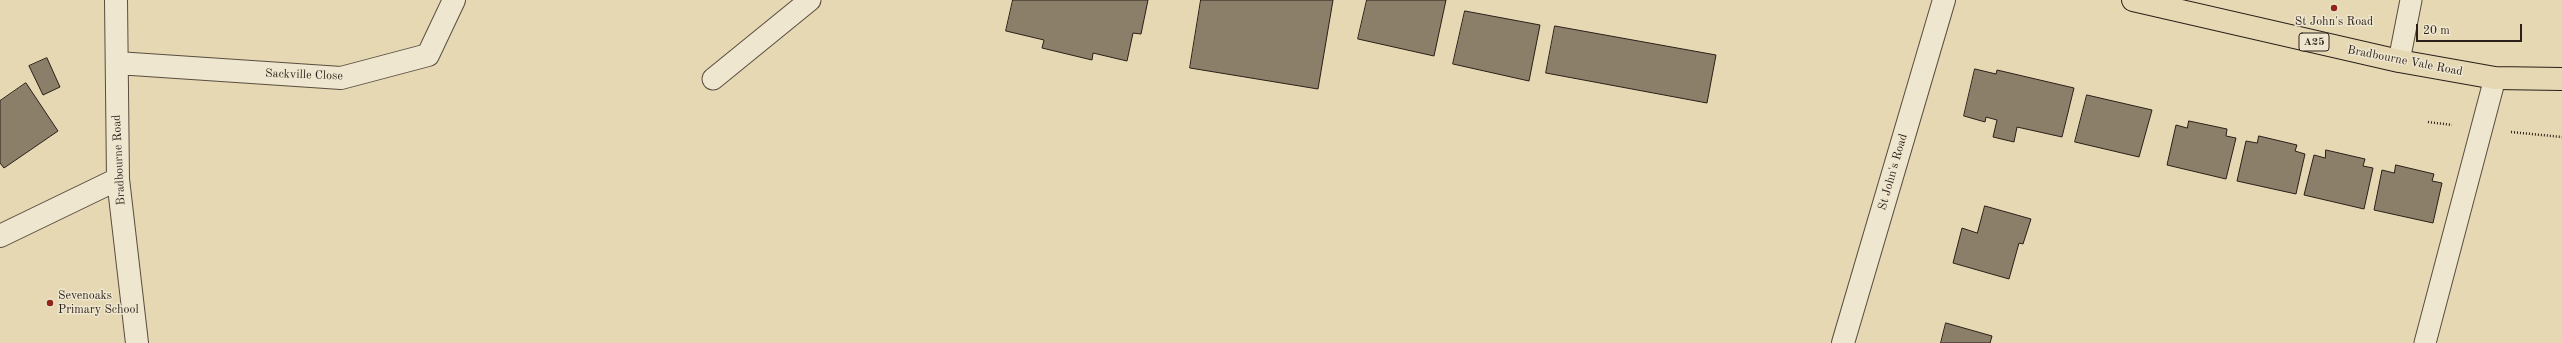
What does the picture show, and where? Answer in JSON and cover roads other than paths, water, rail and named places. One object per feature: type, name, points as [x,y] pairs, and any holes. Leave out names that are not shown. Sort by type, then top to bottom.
[{"type":"highway","name":"Bradbourne Vale Road","points":[[2133,0],[2399,61],[2495,78],[2562,80]]},
{"type":"street","name":"Bradbourne Road","points":[[116,0],[118,179],[137,343]]},
{"type":"street","name":"Sackville Close","points":[[117,63],[342,78],[428,55],[454,0]]},
{"type":"street","name":"St John's Road","points":[[1843,343],[1944,0]]},
{"type":"street","points":[[0,236],[118,179]]},
{"type":"lane","points":[[714,79],[810,0]]},
{"type":"lane","points":[[2399,61],[2410,0]]},
{"type":"lane","points":[[2425,343],[2495,78]]},
{"type":"place","name":"St John's Road","points":[[2334,8]]},
{"type":"place","name":"Sevenoaks Primary School","points":[[50,303]]}]
